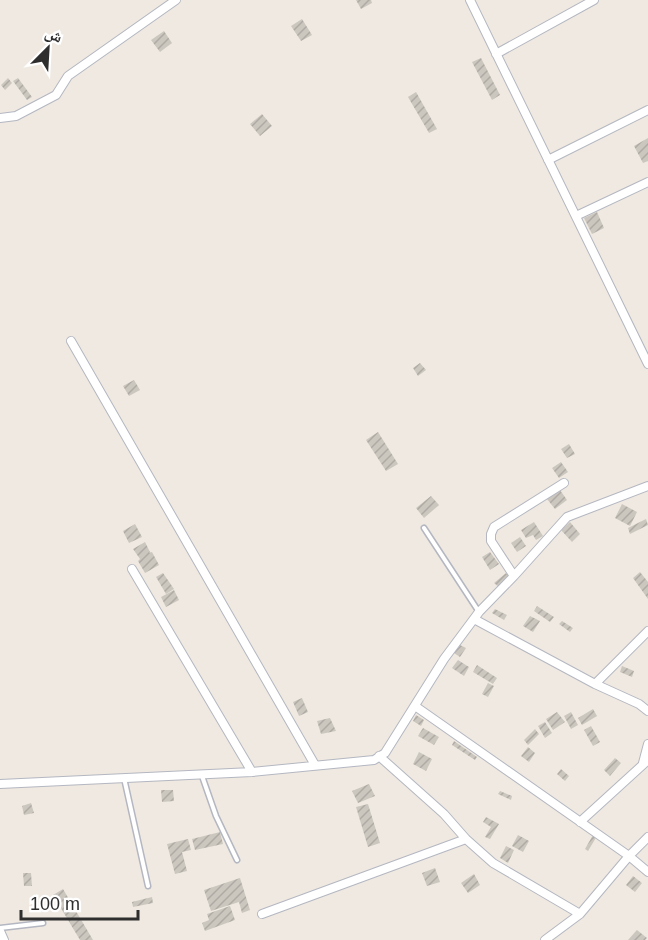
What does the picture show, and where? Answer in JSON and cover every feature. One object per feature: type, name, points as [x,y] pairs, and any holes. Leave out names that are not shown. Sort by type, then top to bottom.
[{"type":"street","points":[[0,118],[16,116],[56,95],[68,76],[176,0]]},
{"type":"street","points":[[470,0],[648,364]]},
{"type":"street","points":[[496,54],[594,0]]},
{"type":"street","points":[[548,160],[648,110]]},
{"type":"street","points":[[576,216],[648,182]]},
{"type":"street","points":[[71,341],[315,765]]},
{"type":"street","points":[[514,576],[491,542],[494,527],[564,483]]},
{"type":"street","points":[[0,784],[252,772],[374,760],[385,753],[444,659],[476,616],[567,517],[648,486]]},
{"type":"street","points":[[132,569],[252,772]]},
{"type":"street","points":[[476,616],[595,684],[639,704],[648,711]]},
{"type":"street","points":[[595,684],[648,631]]},
{"type":"street","points":[[415,706],[629,856],[648,872]]},
{"type":"street","points":[[580,822],[646,762],[648,744]]},
{"type":"street","points":[[379,756],[444,814],[466,839],[493,863],[580,914]]},
{"type":"street","points":[[544,940],[580,914],[648,837]]},
{"type":"street","points":[[262,914],[466,839]]},
{"type":"street","points":[[0,930],[4,940]]},
{"type":"lane","points":[[424,528],[476,616]]},
{"type":"lane","points":[[202,775],[216,816],[237,861]]},
{"type":"lane","points":[[123,777],[147,886]]},
{"type":"lane","points":[[0,930],[43,922]]},
{"type":"building","points":[[356,0],[371,0],[372,3],[361,9]]},
{"type":"building","points":[[302,19],[312,35],[301,41],[291,26]]},
{"type":"building","points":[[164,31],[172,43],[160,52],[151,40]]},
{"type":"building","points":[[481,58],[500,95],[492,100],[472,62]]},
{"type":"building","points":[[8,78],[12,83],[5,90],[1,85]]},
{"type":"building","points":[[18,78],[32,97],[27,100],[13,81]]},
{"type":"building","points":[[416,92],[437,129],[429,133],[408,97]]},
{"type":"building","points":[[262,114],[272,126],[260,136],[250,124]]},
{"type":"building","points":[[648,138],[648,161],[643,163],[634,146]]},
{"type":"building","points":[[597,212],[604,228],[592,234],[584,218]]},
{"type":"building","points":[[420,363],[426,370],[418,376],[413,368]]},
{"type":"building","points":[[134,380],[140,390],[129,396],[123,386]]},
{"type":"building","points":[[378,432],[398,464],[386,471],[366,440]]},
{"type":"building","points":[[569,444],[575,454],[567,458],[561,449]]},
{"type":"building","points":[[561,462],[568,472],[559,478],[552,468]]},
{"type":"building","points":[[560,490],[567,500],[555,509],[547,499]]},
{"type":"building","points":[[431,496],[439,505],[424,518],[416,508]]},
{"type":"building","points":[[622,504],[637,512],[630,526],[615,518]]},
{"type":"building","points":[[646,519],[648,525],[630,534],[628,528]]},
{"type":"building","points":[[534,522],[543,536],[536,540],[533,535],[526,538],[521,530]]},
{"type":"building","points":[[570,522],[580,534],[572,542],[561,530]]},
{"type":"building","points":[[135,524],[142,537],[129,543],[123,531]]},
{"type":"building","points":[[520,537],[526,546],[517,552],[511,543]]},
{"type":"building","points":[[145,542],[149,553],[152,552],[159,565],[145,573],[133,549]]},
{"type":"building","points":[[490,552],[499,564],[490,570],[482,557]]},
{"type":"building","points":[[640,572],[648,582],[648,599],[633,578]]},
{"type":"building","points":[[163,573],[174,589],[166,594],[156,577]]},
{"type":"building","points":[[506,573],[510,578],[499,587],[494,583]]},
{"type":"building","points":[[174,590],[179,600],[166,607],[161,597]]},
{"type":"building","points":[[537,606],[554,617],[550,622],[534,611]]},
{"type":"building","points":[[495,609],[507,615],[504,620],[492,613]]},
{"type":"building","points":[[530,616],[540,621],[533,632],[523,626]]},
{"type":"building","points":[[562,621],[573,628],[570,632],[559,624]]},
{"type":"building","points":[[460,645],[466,648],[460,657],[454,653]]},
{"type":"building","points":[[458,660],[469,667],[464,676],[452,668]]},
{"type":"building","points":[[477,665],[497,678],[493,684],[473,672]]},
{"type":"building","points":[[622,666],[634,671],[632,677],[620,672]]},
{"type":"building","points":[[488,683],[494,686],[488,697],[482,694]]},
{"type":"building","points":[[302,698],[308,712],[299,716],[293,702]]},
{"type":"building","points":[[593,709],[597,716],[582,725],[578,718]]},
{"type":"building","points":[[557,712],[565,722],[553,730],[546,719]]},
{"type":"building","points":[[571,712],[578,725],[571,729],[564,716]]},
{"type":"building","points":[[416,715],[424,720],[421,726],[413,721]]},
{"type":"building","points":[[330,718],[336,731],[321,734],[317,721]]},
{"type":"building","points":[[545,722],[552,733],[545,738],[538,726]]},
{"type":"building","points":[[591,726],[600,742],[593,746],[584,730]]},
{"type":"building","points":[[423,728],[439,737],[434,745],[418,736]]},
{"type":"building","points":[[535,729],[539,734],[528,745],[524,740]]},
{"type":"building","points":[[454,741],[477,757],[475,760],[452,745]]},
{"type":"building","points":[[528,747],[535,753],[529,762],[521,756]]},
{"type":"building","points":[[419,752],[432,759],[426,771],[413,764]]},
{"type":"building","points":[[615,758],[621,763],[610,776],[604,770]]},
{"type":"building","points":[[561,769],[569,776],[565,781],[557,774]]},
{"type":"building","points":[[369,784],[375,796],[358,803],[352,791]]},
{"type":"building","points":[[161,790],[173,790],[174,801],[162,802]]},
{"type":"building","points":[[500,791],[512,796],[511,800],[498,794]]},
{"type":"building","points":[[31,803],[34,813],[24,815],[22,806]]},
{"type":"building","points":[[368,804],[380,843],[368,847],[356,807]]},
{"type":"building","points":[[486,817],[499,824],[490,839],[485,837],[491,827],[483,822]]},
{"type":"building","points":[[220,832],[223,844],[195,850],[192,839]]},
{"type":"building","points":[[518,835],[529,841],[523,852],[512,846]]},
{"type":"building","points":[[593,835],[597,836],[588,851],[585,849]]},
{"type":"building","points":[[188,839],[191,850],[182,852],[187,871],[175,874],[167,844]]},
{"type":"building","points":[[506,846],[514,850],[508,863],[500,858]]},
{"type":"building","points":[[435,868],[440,882],[427,886],[422,873]]},
{"type":"building","points":[[23,873],[31,873],[32,886],[24,886]]},
{"type":"building","points":[[474,874],[480,885],[468,893],[461,883]]},
{"type":"building","points":[[633,876],[642,883],[635,892],[626,885]]},
{"type":"building","points":[[240,878],[250,910],[242,913],[239,902],[211,911],[204,890]]},
{"type":"building","points":[[63,889],[93,940],[80,940],[53,895]]},
{"type":"building","points":[[152,897],[153,903],[133,907],[132,902]]},
{"type":"building","points":[[230,906],[235,920],[205,931],[202,923],[209,920],[207,914]]},
{"type":"building","points":[[637,930],[647,938],[628,940]]}]
